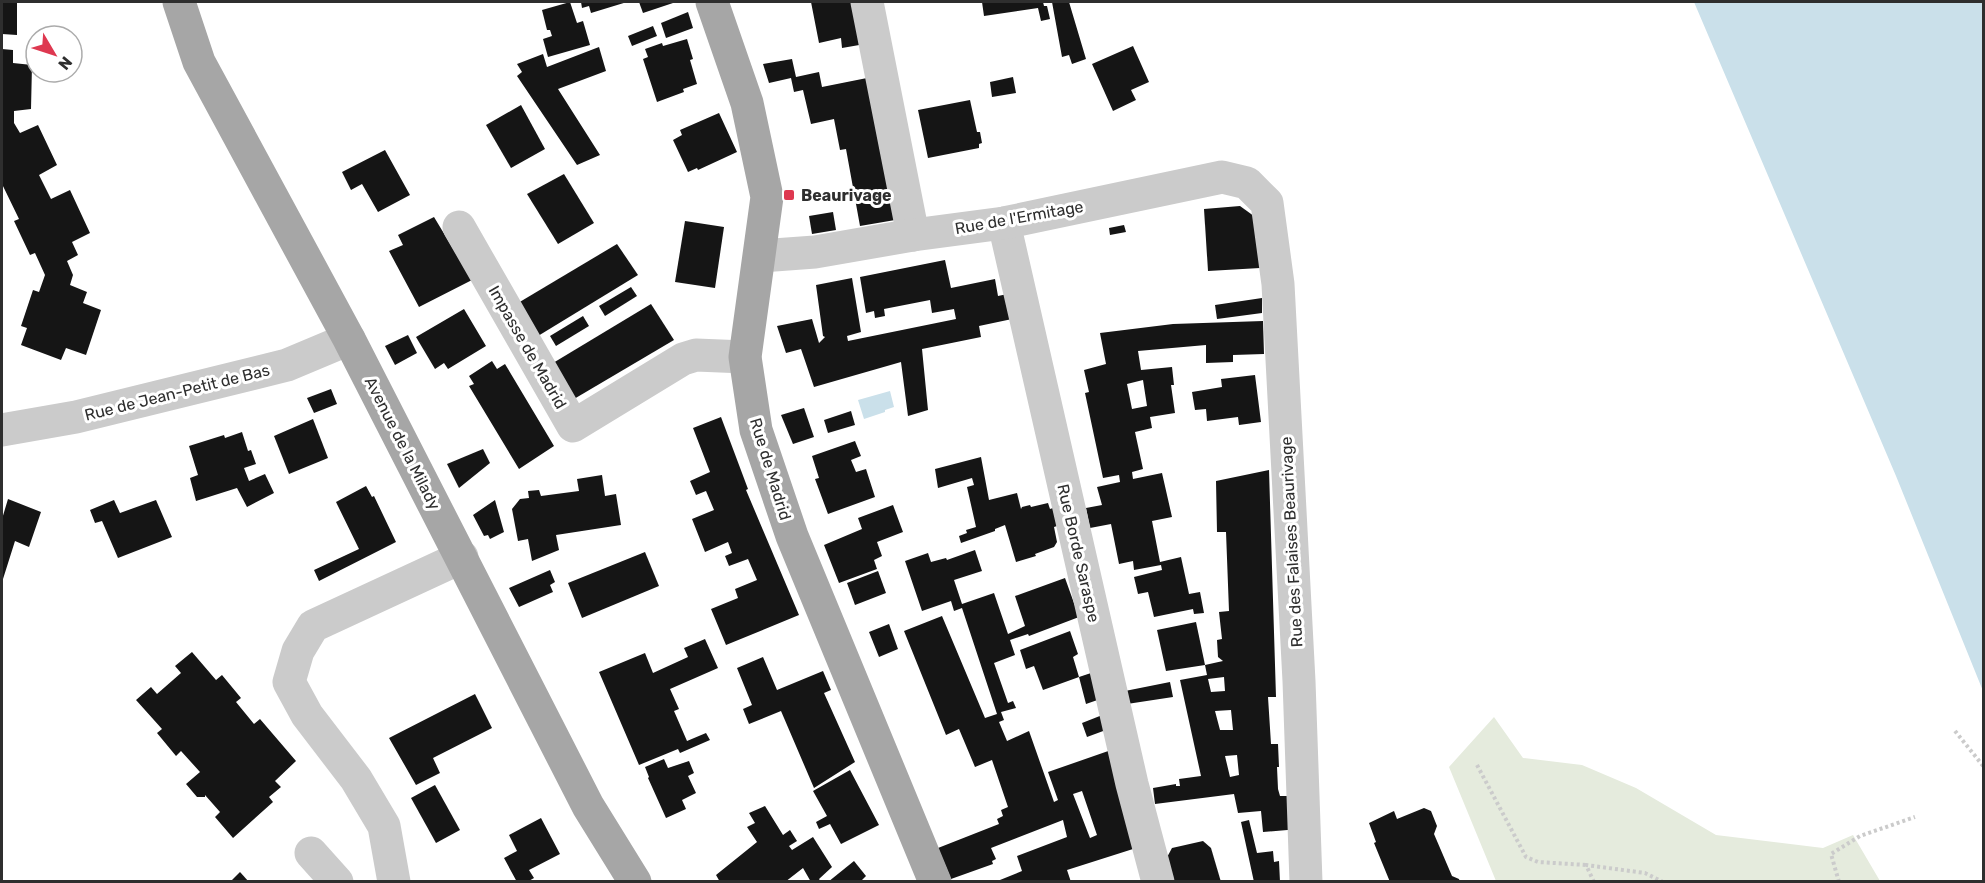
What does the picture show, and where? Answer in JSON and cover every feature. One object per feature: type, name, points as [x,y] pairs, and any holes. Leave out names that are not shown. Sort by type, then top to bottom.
[{"type":"main road","name":"Avenue de la Milady","points":[[179,2],[199,62],[349,339],[588,806],[635,882]]},
{"type":"main road","name":"Rue de Madrid","points":[[712,2],[747,103],[768,197],[745,357],[756,430],[792,536],[935,882]]},
{"type":"street","points":[[867,2],[913,235]]},
{"type":"street","name":"Rue de l'Ermitage","points":[[760,256],[814,252],[913,235],[1004,223],[1222,177],[1247,183],[1267,203]]},
{"type":"street","name":"Rue des Falaises Beaurivage","points":[[1267,203],[1278,284],[1299,681],[1306,882]]},
{"type":"street","name":"Rue Borde Saraspe","points":[[1004,223],[1132,784],[1158,882]]},
{"type":"street","name":"Impasse de Madrid","points":[[459,227],[573,426],[683,359],[696,355],[745,357]]},
{"type":"street","name":"Rue de Jean-Petit de Bas","points":[[2,430],[76,417],[277,367],[349,339]]},
{"type":"street","points":[[394,882],[384,826],[356,779],[307,715],[289,682],[298,651],[313,626],[462,557]]},
{"type":"street","points":[[311,853],[337,882]]},
{"type":"path","points":[[1955,731],[1983,767]]},
{"type":"path","points":[[1478,765],[1526,858],[1538,862],[1645,873],[1663,882]]},
{"type":"path","points":[[1839,882],[1831,854],[1860,836],[1915,817]]},
{"type":"path","points":[[1586,866],[1594,882]]},
{"type":"shaded area","points":[[1494,717],[1523,758],[1582,765],[1636,788],[1716,835],[1823,848],[1853,835],[1880,881],[1496,881],[1449,767]]},
{"type":"water","points":[[1694,2],[1983,2],[1983,691],[1896,476]]},
{"type":"water","points":[[890,391],[894,407],[864,419],[858,400]]},
{"type":"building","points":[[2,2],[17,2],[17,35],[2,34]]},
{"type":"building","points":[[570,2],[577,23],[583,21],[590,45],[548,57],[543,39],[552,36],[550,30],[547,30],[542,10]]},
{"type":"building","points":[[581,2],[627,2],[591,13],[589,6],[582,8]]},
{"type":"building","points":[[639,2],[676,2],[643,13]]},
{"type":"building","points":[[811,2],[857,2],[865,44],[842,48],[841,38],[819,43]]},
{"type":"building","points":[[982,2],[1043,2],[1044,6],[1047,6],[1050,19],[1041,21],[1038,8],[984,16]]},
{"type":"building","points":[[1052,2],[1069,2],[1086,59],[1072,64],[1069,55],[1062,57]]},
{"type":"building","points":[[688,12],[693,28],[666,38],[661,23]]},
{"type":"building","points":[[653,26],[657,36],[632,46],[628,36]]},
{"type":"building","points":[[687,39],[697,84],[683,89],[684,92],[657,102],[643,59],[648,57],[645,49],[662,43],[663,46]]},
{"type":"building","points":[[1133,46],[1149,82],[1131,90],[1136,100],[1113,111],[1092,64]]},
{"type":"building","points":[[599,47],[606,71],[558,89],[600,155],[577,165],[517,76],[522,72],[517,64],[543,54],[547,67]]},
{"type":"building","points":[[2,49],[13,50],[13,63],[24,64],[24,84],[32,84],[31,109],[14,111],[14,123],[20,133],[38,125],[57,165],[39,175],[51,199],[70,190],[90,233],[72,242],[78,255],[67,261],[73,275],[70,285],[87,292],[83,303],[101,310],[86,355],[66,348],[61,360],[21,345],[27,328],[21,326],[33,290],[39,292],[45,275],[35,253],[30,255],[14,221],[19,219],[2,184]]},
{"type":"building","points":[[792,59],[796,77],[819,72],[822,87],[872,77],[901,219],[860,226],[846,149],[840,150],[834,119],[811,124],[803,90],[794,92],[791,78],[769,83],[763,64]]},
{"type":"building","points":[[1013,77],[1016,93],[992,97],[990,82]]},
{"type":"building","points":[[970,100],[977,132],[980,132],[982,143],[979,144],[979,148],[928,158],[918,110]]},
{"type":"building","points":[[521,105],[545,149],[511,168],[486,125]]},
{"type":"building","points":[[719,113],[737,152],[698,170],[697,168],[688,172],[673,140],[682,135],[680,130]]},
{"type":"building","points":[[385,150],[410,195],[378,212],[362,184],[351,190],[342,172]]},
{"type":"building","points":[[564,174],[594,223],[558,244],[527,194]]},
{"type":"building","points":[[1240,206],[1258,219],[1260,268],[1208,271],[1204,209]]},
{"type":"building","points":[[833,212],[836,230],[812,234],[809,216]]},
{"type":"building","points":[[434,217],[472,280],[419,307],[389,251],[403,245],[398,235]]},
{"type":"building","points":[[685,221],[724,227],[715,288],[675,282]]},
{"type":"building","points":[[1124,225],[1126,232],[1110,235],[1109,228]]},
{"type":"building","points":[[617,244],[638,275],[538,336],[518,303]]},
{"type":"building","points":[[945,260],[951,288],[995,279],[998,296],[1017,292],[1022,317],[979,326],[981,337],[922,349],[928,410],[908,416],[901,362],[814,387],[801,349],[786,353],[777,326],[812,319],[819,343],[825,337],[823,336],[816,285],[852,278],[861,332],[847,336],[848,341],[956,319],[954,309],[932,313],[930,300],[884,309],[885,316],[875,318],[874,311],[866,313],[860,277]]},
{"type":"building","points":[[631,287],[637,296],[605,316],[599,306]]},
{"type":"building","points":[[1262,298],[1262,313],[1217,319],[1215,305]]},
{"type":"building","points":[[651,304],[674,340],[574,399],[553,363]]},
{"type":"building","points":[[464,309],[486,346],[448,369],[444,363],[435,369],[416,337]]},
{"type":"building","points":[[583,316],[589,326],[556,346],[550,336]]},
{"type":"building","points":[[1263,321],[1264,354],[1233,355],[1233,362],[1206,363],[1206,345],[1138,351],[1141,370],[1172,367],[1174,385],[1171,385],[1175,413],[1150,417],[1152,428],[1135,432],[1143,469],[1132,472],[1133,479],[1162,473],[1172,517],[1152,521],[1160,562],[1181,557],[1189,594],[1200,592],[1204,613],[1194,614],[1193,609],[1154,617],[1148,592],[1138,594],[1134,577],[1162,570],[1161,565],[1134,570],[1133,561],[1119,564],[1111,524],[1090,528],[1086,508],[1102,505],[1097,487],[1120,482],[1119,475],[1103,478],[1085,393],[1089,392],[1084,370],[1106,364],[1100,333],[1173,324]],"holes":[[[1143,380],[1147,406],[1132,409],[1127,384]]]},
{"type":"building","points":[[408,335],[417,353],[395,365],[385,346]]},
{"type":"building","points":[[492,361],[497,369],[505,364],[554,446],[519,469],[469,386],[474,384],[469,376]]},
{"type":"building","points":[[1255,375],[1261,422],[1239,425],[1238,417],[1207,421],[1206,409],[1195,410],[1192,392],[1222,387],[1221,379]]},
{"type":"building","points":[[331,389],[337,404],[314,413],[307,398]]},
{"type":"building","points":[[804,408],[814,437],[793,444],[781,415]]},
{"type":"building","points":[[851,411],[855,425],[828,433],[824,420]]},
{"type":"building","points":[[721,417],[748,489],[746,490],[799,615],[726,645],[711,609],[738,598],[735,589],[757,580],[748,559],[729,566],[725,556],[732,553],[728,542],[705,552],[692,519],[714,510],[706,491],[696,495],[690,481],[710,472],[693,428]]},
{"type":"building","points":[[313,419],[328,458],[289,474],[274,436]]},
{"type":"building","points":[[242,432],[248,451],[251,450],[256,464],[244,468],[249,481],[265,474],[274,493],[247,507],[237,488],[196,501],[190,478],[198,475],[189,446]]},
{"type":"building","points":[[855,441],[861,456],[851,460],[856,472],[866,469],[875,497],[828,514],[815,479],[819,478],[812,456]]},
{"type":"building","points":[[483,449],[490,463],[459,488],[447,464]]},
{"type":"building","points":[[981,457],[989,500],[1017,493],[1021,509],[1030,505],[1031,507],[1048,503],[1050,509],[1053,508],[1057,526],[1054,527],[1057,542],[1054,547],[1016,562],[1005,525],[961,543],[959,536],[967,533],[966,530],[976,527],[967,487],[974,485],[972,478],[938,488],[935,469]]},
{"type":"building","points":[[1269,470],[1276,697],[1268,697],[1271,744],[1278,744],[1279,767],[1277,767],[1280,796],[1288,796],[1299,829],[1263,832],[1261,811],[1238,813],[1234,794],[1155,804],[1153,788],[1176,784],[1180,786],[1179,779],[1201,776],[1180,680],[1207,675],[1205,665],[1223,661],[1218,657],[1217,640],[1222,639],[1219,612],[1229,611],[1226,532],[1217,532],[1216,481]],"holes":[[[1224,677],[1225,691],[1211,692],[1208,679]],[[1231,710],[1233,730],[1220,730],[1215,711]],[[1237,755],[1239,775],[1230,777],[1225,756]]]},
{"type":"building","points":[[602,475],[605,496],[616,494],[621,525],[556,535],[559,550],[532,561],[528,539],[518,541],[512,509],[520,499],[529,498],[528,491],[539,490],[541,496],[579,491],[577,479]]},
{"type":"building","points":[[366,486],[372,497],[374,496],[396,542],[319,581],[314,570],[359,549],[336,502]]},
{"type":"building","points":[[8,499],[41,512],[29,547],[15,541],[3,579],[2,519]]},
{"type":"building","points":[[114,500],[120,513],[156,500],[172,537],[118,558],[102,521],[95,523],[90,510]]},
{"type":"building","points":[[495,500],[504,532],[490,539],[488,535],[484,536],[473,515]]},
{"type":"building","points":[[893,505],[903,532],[877,542],[882,556],[874,560],[877,569],[839,583],[824,545],[862,529],[858,518]]},
{"type":"building","points":[[975,550],[982,571],[954,580],[962,604],[994,593],[1008,634],[1025,626],[1015,596],[1065,578],[1079,617],[1029,636],[1028,634],[1010,640],[1015,655],[994,663],[1008,703],[1013,701],[1016,708],[1001,712],[1004,720],[999,722],[1007,741],[1029,731],[1054,802],[1058,800],[1048,772],[1114,749],[1133,849],[1067,870],[1071,882],[995,882],[1022,871],[1017,856],[1067,837],[1063,820],[991,848],[996,859],[992,861],[993,864],[951,879],[938,848],[999,824],[997,819],[1003,816],[1001,810],[1008,807],[992,760],[975,767],[959,729],[946,735],[904,631],[942,616],[985,718],[997,714],[962,608],[954,611],[951,601],[922,611],[905,561],[928,553],[931,562],[946,558],[947,560]],"holes":[[[1082,791],[1097,835],[1090,838],[1073,794]]]},
{"type":"building","points":[[645,552],[659,586],[582,618],[568,583]]},
{"type":"building","points":[[550,570],[555,582],[550,585],[553,592],[519,607],[509,588]]},
{"type":"building","points":[[878,571],[886,593],[855,605],[847,583]]},
{"type":"building","points":[[1196,622],[1205,665],[1166,671],[1157,630]]},
{"type":"building","points":[[889,624],[898,649],[879,657],[869,632]]},
{"type":"building","points":[[1070,631],[1078,654],[1073,657],[1079,677],[1043,690],[1034,666],[1026,669],[1020,650]]},
{"type":"building","points":[[705,639],[718,668],[670,689],[679,709],[674,711],[687,741],[706,733],[710,740],[680,753],[678,749],[639,765],[599,672],[645,653],[653,673],[688,657],[684,648]]},
{"type":"building","points":[[192,652],[216,680],[222,675],[241,698],[236,702],[254,724],[260,719],[296,761],[275,781],[281,787],[269,797],[273,802],[233,838],[215,817],[220,812],[205,795],[205,797],[197,797],[186,784],[200,772],[181,751],[176,756],[157,733],[162,729],[136,700],[151,687],[157,694],[181,673],[175,666]]},
{"type":"building","points":[[763,657],[777,690],[823,671],[831,690],[824,693],[855,762],[814,788],[781,711],[749,724],[743,709],[752,705],[737,668]]},
{"type":"building","points":[[1100,670],[1106,697],[1086,704],[1079,677]]},
{"type":"building","points":[[1170,682],[1173,697],[1127,704],[1125,691]]},
{"type":"building","points":[[475,694],[492,728],[433,758],[440,773],[416,785],[389,738]]},
{"type":"building","points":[[1110,712],[1114,727],[1087,737],[1082,723]]},
{"type":"building","points":[[664,759],[668,768],[689,761],[694,773],[688,776],[696,793],[682,800],[686,809],[666,818],[645,767]]},
{"type":"building","points":[[850,770],[879,825],[841,844],[830,824],[819,829],[816,822],[827,816],[813,791]]},
{"type":"building","points":[[435,785],[460,830],[436,843],[411,798]]},
{"type":"building","points":[[765,806],[783,835],[790,830],[797,841],[789,846],[792,850],[813,837],[832,867],[819,879],[821,882],[811,882],[803,868],[785,882],[720,882],[716,875],[757,842],[747,827],[755,823],[749,813]]},
{"type":"building","points":[[1424,808],[1431,811],[1437,826],[1434,834],[1452,876],[1460,882],[1390,882],[1374,843],[1376,842],[1369,823],[1394,811],[1397,819]]},
{"type":"building","points":[[541,818],[560,854],[529,870],[534,878],[527,882],[517,882],[504,858],[517,851],[509,835]]},
{"type":"building","points":[[1249,820],[1257,853],[1273,851],[1274,862],[1279,861],[1280,882],[1254,882],[1241,822]]},
{"type":"building","points":[[1203,841],[1211,848],[1221,882],[1172,882],[1165,861],[1172,848]]},
{"type":"building","points":[[854,861],[866,876],[860,882],[828,882]]},
{"type":"building","points":[[240,872],[249,882],[230,882]]},
{"type":"place","name":"Beaurivage","points":[[789,195]]}]
